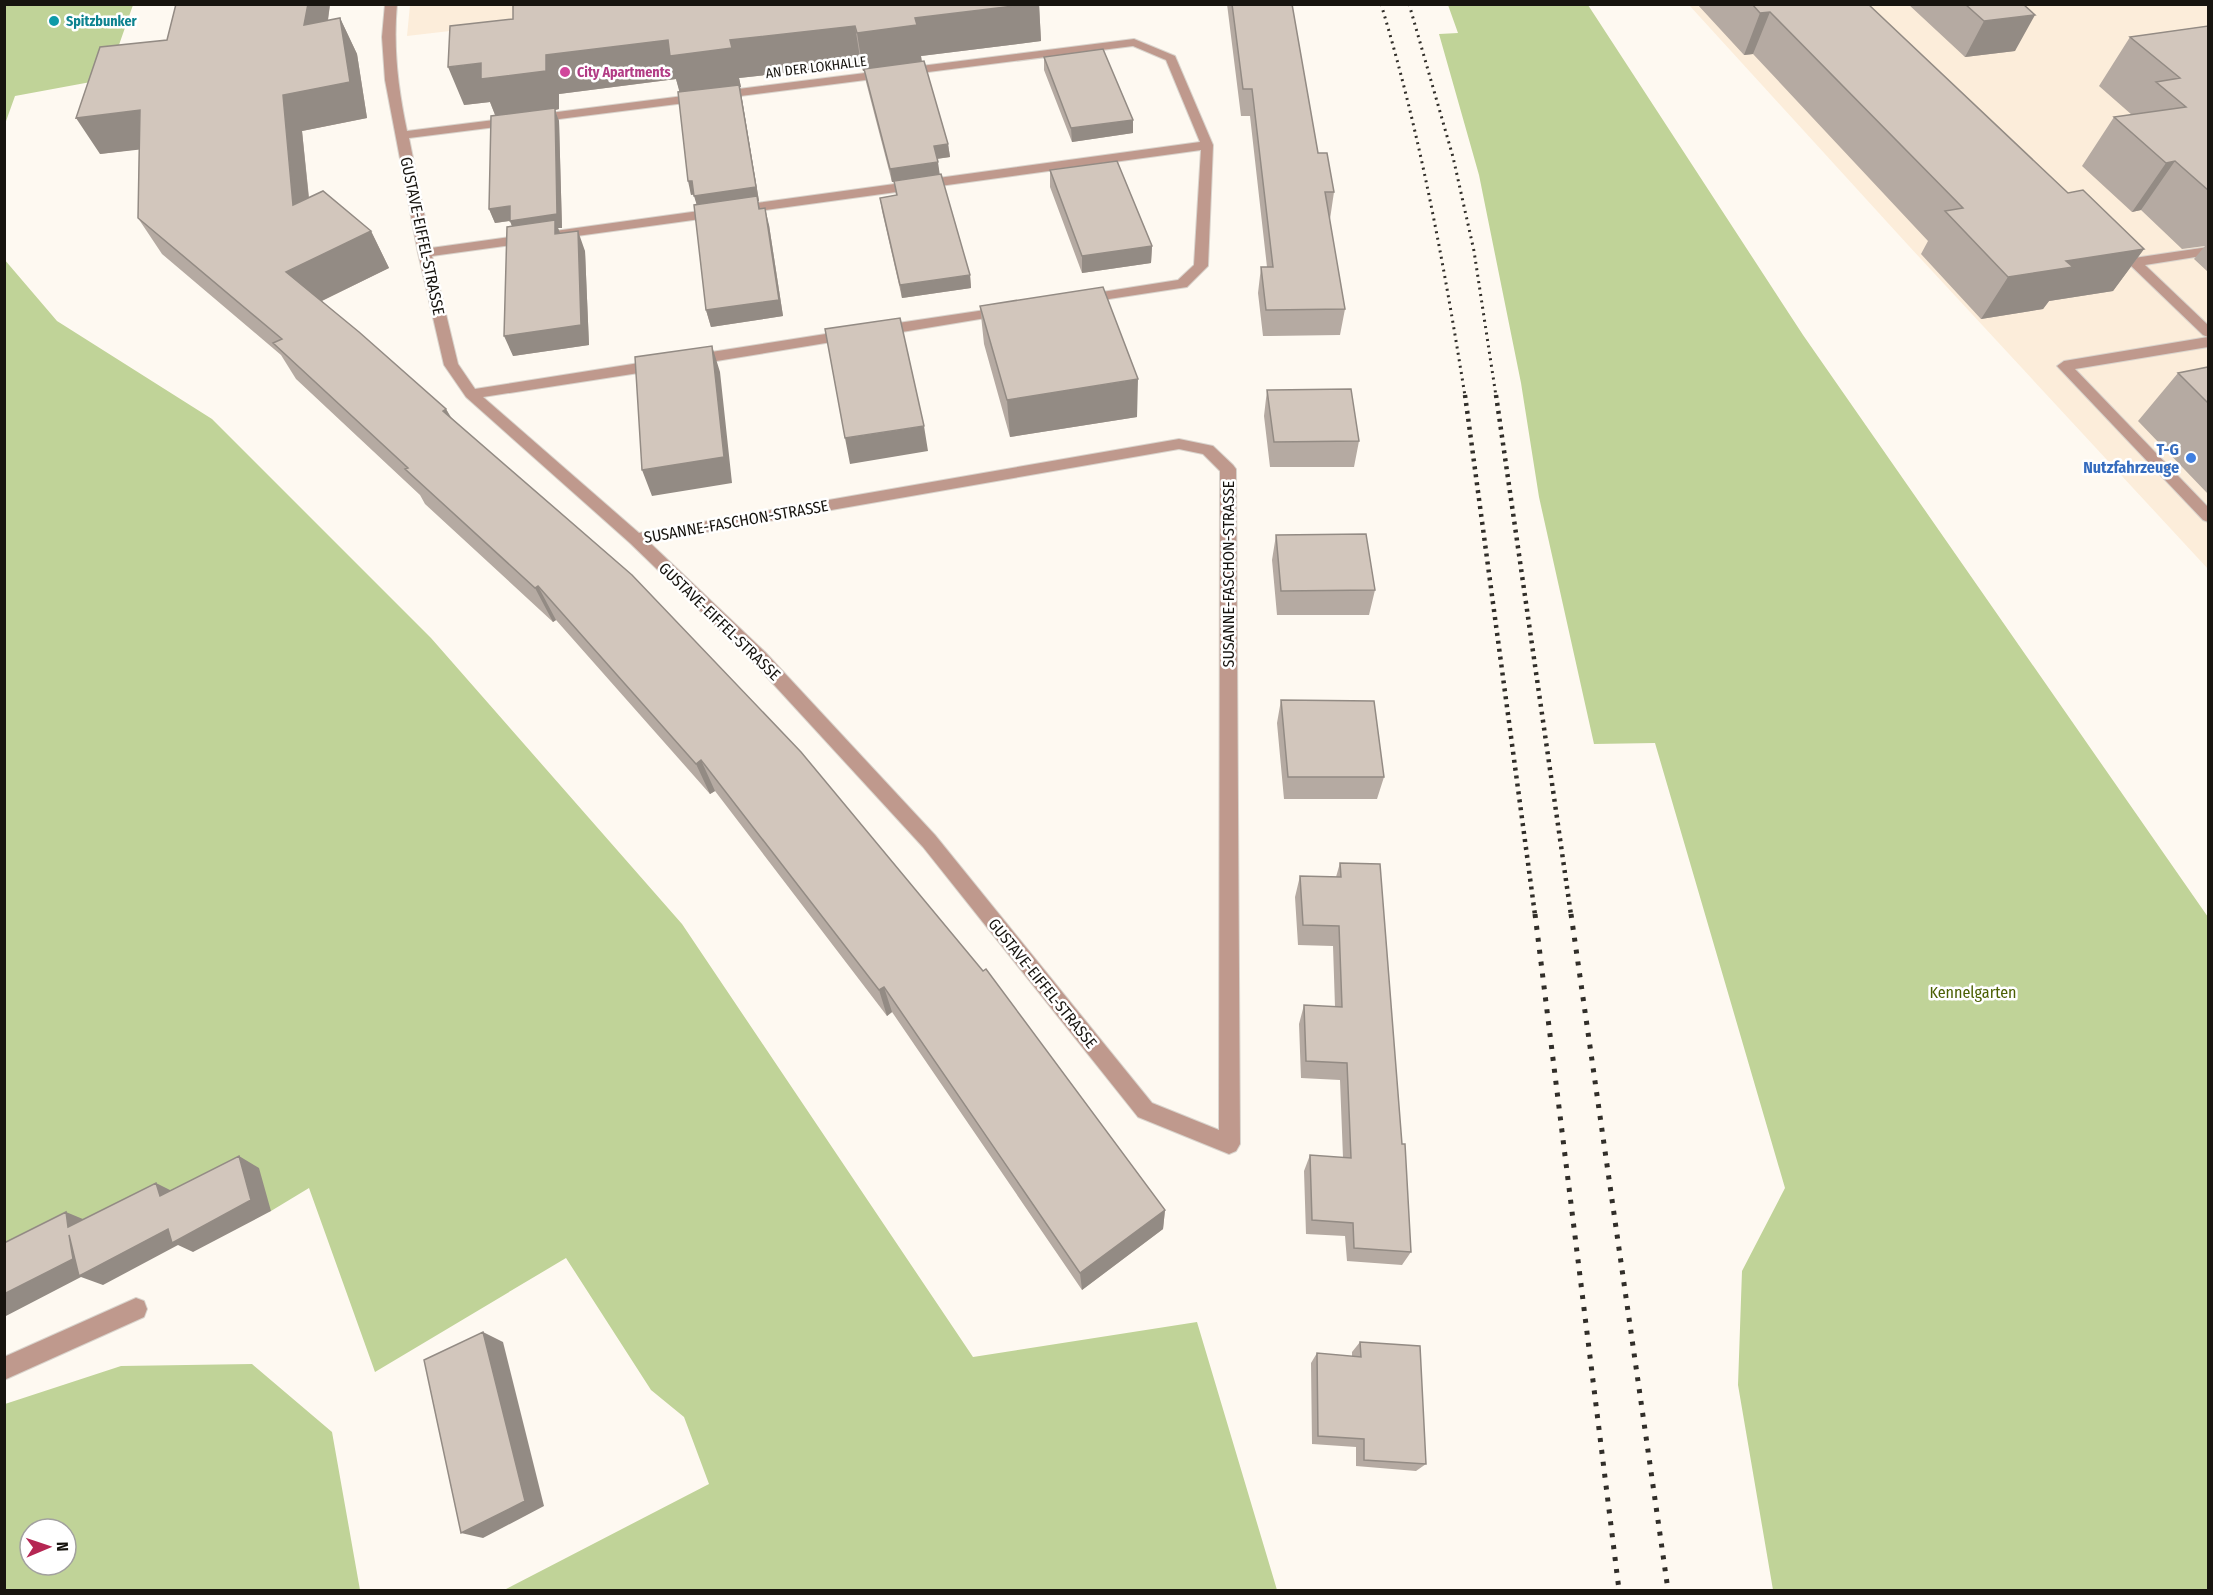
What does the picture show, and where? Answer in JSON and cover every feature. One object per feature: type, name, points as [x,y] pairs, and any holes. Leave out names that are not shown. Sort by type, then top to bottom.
[{"type":"street","name":"GUSTAVE-EIFFEL-STRASSE","points":[[391,4],[388,38],[391,80],[425,252],[451,365],[471,394],[636,539],[759,657],[929,841],[1145,1110],[1229,1144]]},
{"type":"street","name":"AN DER LOKHALLE","points":[[403,135],[1134,42],[1170,58],[1208,145],[1201,266],[1182,284],[1075,300]]},
{"type":"street","points":[[425,252],[1208,145]]},
{"type":"street","points":[[2208,251],[2134,262],[2208,332]]},
{"type":"street","points":[[471,394],[1016,309]]},
{"type":"street","points":[[2208,342],[2064,366],[2208,516]]},
{"type":"street","name":"SUSANNE-FASCHON-STRASSE","points":[[636,539],[1179,444],[1208,450],[1228,469],[1229,1144]]},
{"type":"street","points":[[4,1369],[136,1310]]},
{"type":"shaded area","points":[[410,5],[675,5],[407,36]]},
{"type":"shaded area","points":[[1689,5],[2208,5],[2208,569],[1908,245]]},
{"type":"green space","points":[[5,5],[133,5],[107,79],[15,96],[5,124]]},
{"type":"green space","name":"Kennelgarten","points":[[1448,5],[1588,5],[1803,335],[2208,917],[2208,1590],[1773,1590],[1738,1385],[1742,1271],[1785,1188],[1655,743],[1594,744],[1539,497],[1521,383],[1479,175],[1439,34],[1458,33]]},
{"type":"green space","points":[[4,259],[57,321],[212,419],[431,638],[682,924],[973,1357],[1197,1322],[1277,1590],[504,1590],[709,1484],[684,1417],[651,1390],[566,1258],[375,1372],[309,1188],[271,1211],[5,1265]]},
{"type":"green space","points":[[252,1364],[332,1432],[360,1590],[5,1590],[5,1404],[121,1366]]},
{"type":"building","points":[[176,4],[308,4],[304,25],[340,18],[350,82],[283,95],[293,205],[323,191],[371,231],[286,272],[359,332],[446,409],[443,411],[632,575],[801,752],[983,971],[986,969],[1165,1210],[1080,1273],[884,987],[879,990],[701,760],[696,764],[538,586],[535,588],[405,469],[408,468],[273,343],[282,339],[138,218],[140,110],[76,118],[100,47],[167,40]]},
{"type":"building","points":[[513,4],[1030,4],[915,18],[917,25],[857,33],[855,26],[730,40],[732,48],[670,56],[668,40],[546,55],[546,71],[481,79],[481,63],[448,67],[450,26],[513,19]]},
{"type":"building","points":[[1232,4],[1292,4],[1318,153],[1327,153],[1334,192],[1325,192],[1345,309],[1266,310],[1261,267],[1273,267],[1252,89],[1243,89]]},
{"type":"building","points":[[1752,4],[1868,4],[2068,193],[2083,190],[2144,249],[2066,261],[2073,267],[2008,277],[1945,211],[1963,208],[1770,12],[1760,13]]},
{"type":"building","points":[[1965,4],[2023,4],[2035,15],[1984,21]]},
{"type":"building","points":[[2208,26],[2208,190],[2175,161],[2166,163],[2114,117],[2186,107],[2156,82],[2180,78],[2130,37]]},
{"type":"building","points":[[1103,49],[1133,120],[1071,128],[1044,57]]},
{"type":"building","points":[[924,61],[948,144],[934,146],[938,162],[890,169],[864,69]]},
{"type":"building","points":[[739,85],[756,187],[694,196],[692,181],[688,181],[678,92]]},
{"type":"building","points":[[555,108],[557,214],[510,221],[510,206],[489,209],[491,116]]},
{"type":"building","points":[[1117,161],[1152,246],[1082,256],[1050,170]]},
{"type":"building","points":[[941,174],[970,275],[900,285],[880,198],[897,195],[894,181]]},
{"type":"building","points":[[757,196],[759,209],[765,208],[779,300],[706,310],[694,205]]},
{"type":"building","points":[[555,220],[555,234],[578,231],[581,325],[504,336],[507,227]]},
{"type":"building","points":[[1103,287],[1138,379],[1007,400],[980,306]]},
{"type":"building","points":[[900,318],[924,426],[845,438],[825,329]]},
{"type":"building","points":[[712,346],[724,457],[642,470],[635,357]]},
{"type":"building","points":[[2208,367],[2208,403],[2178,373]]},
{"type":"building","points":[[1351,389],[1359,441],[1274,442],[1267,390]]},
{"type":"building","points":[[1366,534],[1375,590],[1281,591],[1276,535]]},
{"type":"building","points":[[1281,700],[1374,701],[1384,777],[1288,777]]},
{"type":"building","points":[[1340,863],[1380,864],[1402,1144],[1405,1144],[1411,1252],[1354,1248],[1353,1223],[1312,1220],[1310,1155],[1351,1158],[1347,1063],[1306,1061],[1304,1005],[1342,1007],[1339,926],[1303,925],[1300,876],[1341,877]]},
{"type":"building","points":[[239,1156],[251,1200],[172,1243],[168,1229],[79,1276],[69,1235],[73,1259],[4,1294],[4,1243],[66,1212],[68,1227],[156,1183],[160,1196]]},
{"type":"building","points":[[483,1332],[525,1501],[461,1533],[424,1360]]},
{"type":"building","points":[[1360,1342],[1420,1346],[1426,1464],[1364,1460],[1364,1439],[1318,1436],[1317,1353],[1361,1357]]},
{"type":"railway","points":[[1381,4],[1408,101],[1430,199],[1465,396]]},
{"type":"railway","points":[[1409,4],[1453,157],[1474,251],[1496,396]]},
{"type":"railway","points":[[1465,395],[1535,915]]},
{"type":"railway","points":[[1496,395],[1571,915]]},
{"type":"railway","points":[[1535,914],[1619,1590]]},
{"type":"railway","points":[[1571,914],[1668,1590]]},
{"type":"place","name":"Spitzbunker","points":[[54,21]]},
{"type":"place","name":"City Apartments","points":[[565,72]]},
{"type":"place","name":"T-G Nutzfahrzeuge","points":[[2191,458]]}]
